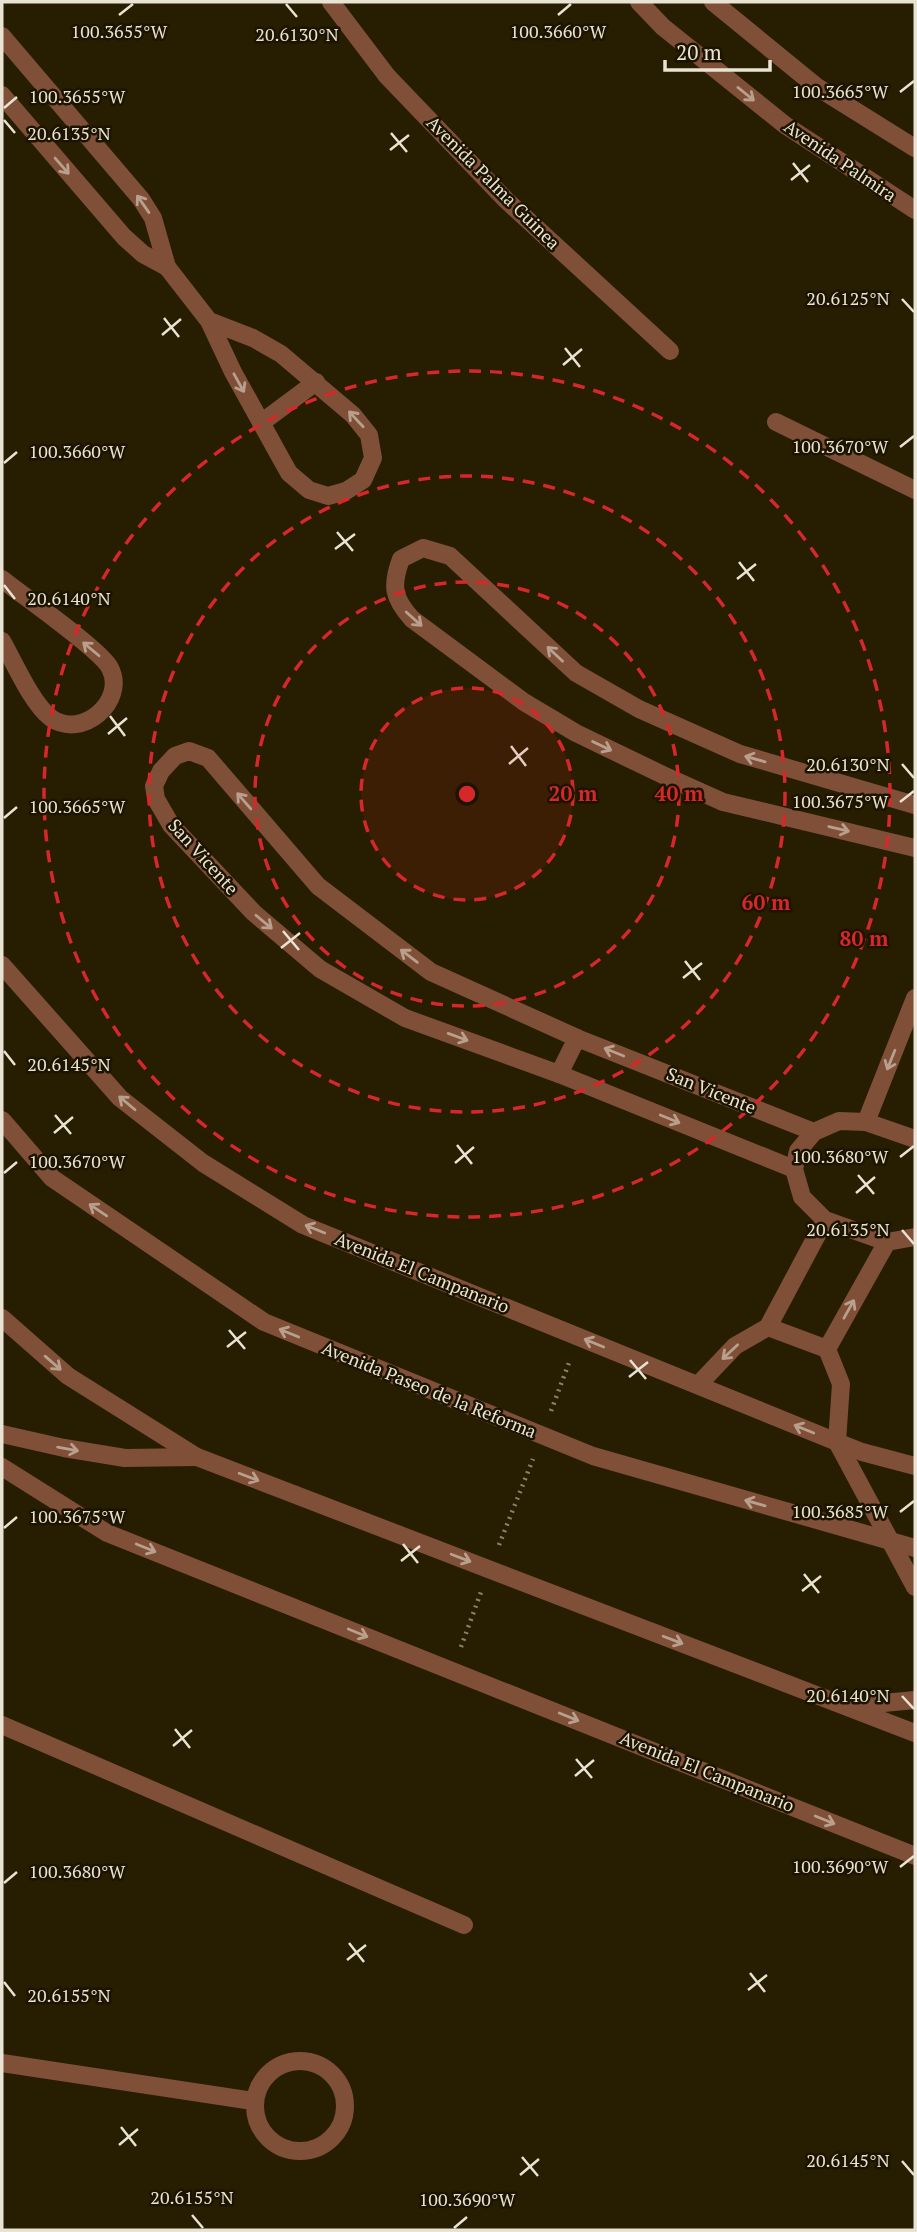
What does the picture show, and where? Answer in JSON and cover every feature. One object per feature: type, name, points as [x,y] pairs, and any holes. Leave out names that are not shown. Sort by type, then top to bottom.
[{"type":"street","name":"Avenida Palma Guinea","points":[[331,2],[387,76],[506,200],[670,351]]},
{"type":"street","name":"Avenida Palmira","points":[[639,2],[663,27],[785,125],[915,210]]},
{"type":"street","points":[[713,2],[817,87],[915,148]]},
{"type":"street","points":[[2,36],[141,199],[153,218],[167,267],[209,321],[233,372],[289,473],[309,490],[328,496],[346,491],[363,480],[373,458],[369,435],[353,415],[281,354],[253,338],[209,321]]},
{"type":"street","points":[[2,95],[124,237],[143,254],[167,267]]},
{"type":"street","points":[[261,423],[316,382]]},
{"type":"street","points":[[776,422],[915,490]]},
{"type":"street","points":[[915,805],[740,754],[639,709],[576,673],[450,556],[423,548],[401,559],[393,579],[398,603],[412,619],[524,702],[576,733],[723,802],[915,848]]},
{"type":"street","points":[[2,579],[96,652],[110,668],[114,685],[106,707],[92,720],[72,726],[52,719],[33,696],[2,641]]},
{"type":"street","name":"San Vicente","points":[[794,1169],[559,1074],[405,1018],[320,969],[254,913],[171,825],[156,799],[154,786],[161,771],[175,756],[188,751],[208,758],[318,886],[431,972],[577,1038],[814,1132]]},
{"type":"street","name":"Avenida El Campanario","points":[[2,965],[120,1098],[203,1163],[303,1224],[862,1452],[915,1466]]},
{"type":"street","points":[[866,1122],[915,998]]},
{"type":"street","points":[[559,1074],[577,1038]]},
{"type":"street","name":"Avenida Paseo de la Reforma","points":[[2,1120],[52,1178],[264,1322],[593,1457],[915,1548]]},
{"type":"street","points":[[915,1139],[866,1122],[839,1121],[814,1132],[797,1151],[794,1169],[802,1197],[825,1220],[887,1242],[915,1237]]},
{"type":"street","points":[[698,1385],[734,1346],[768,1327],[825,1220]]},
{"type":"street","points":[[827,1349],[887,1242]]},
{"type":"street","points":[[2,1318],[68,1376],[197,1457],[915,1733]]},
{"type":"street","points":[[768,1327],[827,1349],[841,1384],[837,1442],[915,1587]]},
{"type":"street","points":[[2,1434],[125,1458],[197,1457]]},
{"type":"street","name":"Avenida El Campanario","points":[[2,1467],[107,1532],[915,1856]]},
{"type":"street","points":[[845,1706],[915,1700]]},
{"type":"street","points":[[2,1725],[464,1925]]},
{"type":"street","points":[[312,2061],[334,2075],[345,2098],[343,2124],[327,2145],[302,2153],[276,2147],[258,2127],[253,2101],[264,2077],[285,2062],[312,2061]]},
{"type":"street","points":[[2,2063],[253,2101]]},
{"type":"path","points":[[452,1670],[579,1336]]}]
